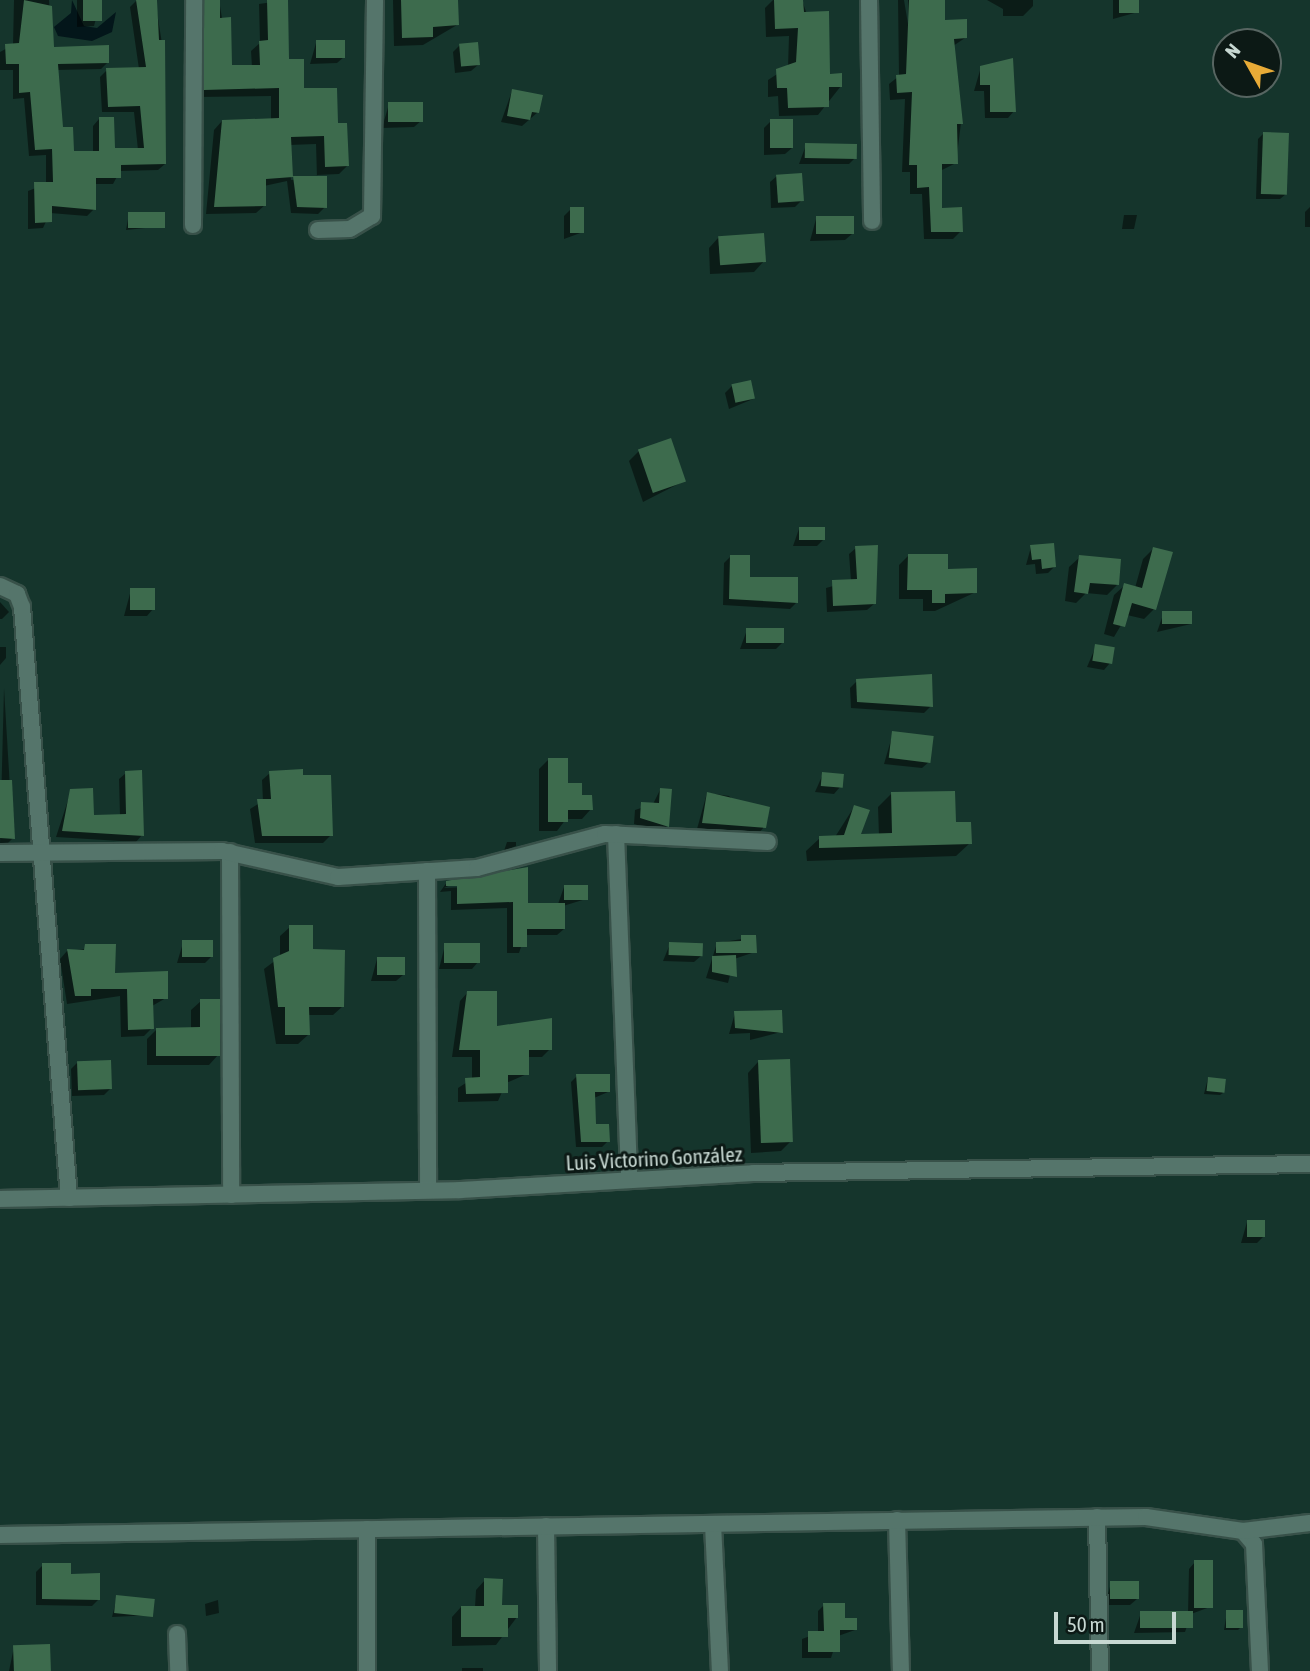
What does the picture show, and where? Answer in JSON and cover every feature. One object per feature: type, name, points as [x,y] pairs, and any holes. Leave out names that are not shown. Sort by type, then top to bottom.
[{"type":"street","points":[[193,225],[194,0]]},
{"type":"street","points":[[318,230],[350,229],[372,216],[375,0]]},
{"type":"street","points":[[869,0],[872,221]]},
{"type":"street","points":[[0,586],[17,594],[22,607],[44,853],[69,1198]]},
{"type":"street","points":[[0,853],[230,852],[338,877],[477,867],[615,834],[768,842]]},
{"type":"street","points":[[615,834],[629,1180]]},
{"type":"street","points":[[230,852],[231,1195]]},
{"type":"street","points":[[427,871],[428,1190]]},
{"type":"street","name":"Luis Victorino González","points":[[0,1199],[428,1190],[629,1180],[1310,1164]]},
{"type":"street","points":[[1097,1517],[1100,1671]]},
{"type":"street","points":[[0,1535],[1097,1517],[1146,1517],[1243,1531],[1310,1523]]},
{"type":"street","points":[[897,1521],[901,1671]]},
{"type":"street","points":[[713,1524],[720,1671]]},
{"type":"street","points":[[546,1526],[548,1671]]},
{"type":"street","points":[[367,1529],[367,1671]]},
{"type":"street","points":[[1243,1531],[1254,1544],[1260,1671]]},
{"type":"street","points":[[177,1634],[178,1671]]},
{"type":"shaded area","points":[[72,0],[84,26],[97,28],[116,12],[112,32],[92,41],[58,36],[54,27],[71,13]]},
{"type":"building","points":[[24,0],[52,6],[54,47],[109,45],[109,63],[58,64],[63,127],[73,127],[74,151],[99,151],[99,117],[114,117],[115,148],[144,148],[140,106],[108,107],[106,68],[146,67],[136,0],[157,0],[159,40],[165,40],[166,164],[121,165],[121,178],[96,178],[96,210],[52,206],[52,222],[35,223],[34,182],[53,182],[52,149],[35,150],[30,92],[19,93],[19,64],[6,64],[5,44],[19,43]]},
{"type":"building","points":[[83,0],[102,0],[102,21],[83,21]]},
{"type":"building","points":[[204,0],[220,0],[220,18],[231,17],[232,65],[260,65],[259,41],[268,40],[267,0],[288,0],[289,59],[304,59],[304,88],[337,88],[338,123],[347,123],[349,166],[325,167],[324,136],[291,137],[293,177],[266,179],[266,206],[214,207],[222,120],[279,118],[279,88],[204,90]]},
{"type":"building","points":[[401,0],[458,0],[459,25],[433,27],[433,37],[402,38]]},
{"type":"building","points":[[774,0],[803,0],[804,12],[829,11],[830,74],[842,73],[842,87],[829,87],[829,107],[788,108],[787,88],[777,88],[776,69],[796,62],[798,28],[775,29]]},
{"type":"building","points":[[909,0],[945,0],[945,20],[967,19],[967,38],[954,39],[963,124],[957,124],[958,164],[942,164],[942,208],[962,207],[963,232],[931,232],[929,187],[917,188],[917,165],[909,165],[912,92],[897,93],[896,75],[906,74]]},
{"type":"building","points":[[1119,0],[1139,0],[1139,13],[1119,13]]},
{"type":"building","points":[[316,40],[345,40],[345,58],[316,58]]},
{"type":"building","points":[[478,42],[480,65],[461,67],[459,44]]},
{"type":"building","points":[[1013,58],[1016,112],[990,112],[990,85],[980,85],[980,66]]},
{"type":"building","points":[[512,89],[543,95],[539,113],[532,112],[530,120],[507,116]]},
{"type":"building","points":[[388,102],[423,102],[423,122],[388,122]]},
{"type":"building","points":[[770,119],[793,119],[793,148],[770,148]]},
{"type":"building","points":[[1263,132],[1289,133],[1287,195],[1261,194]]},
{"type":"building","points":[[805,143],[857,144],[857,159],[805,158]]},
{"type":"building","points":[[802,173],[804,201],[778,203],[776,175]]},
{"type":"building","points":[[293,176],[327,176],[327,208],[297,207]]},
{"type":"building","points":[[570,207],[584,207],[584,233],[570,233]]},
{"type":"building","points":[[128,212],[165,212],[165,228],[128,228]]},
{"type":"building","points":[[816,216],[854,216],[854,234],[816,234]]},
{"type":"building","points":[[764,233],[766,262],[720,265],[718,236]]},
{"type":"building","points":[[751,380],[755,399],[735,403],[731,384]]},
{"type":"building","points":[[671,438],[686,481],[653,493],[638,449]]},
{"type":"building","points":[[799,527],[825,527],[825,540],[799,540]]},
{"type":"building","points":[[1054,543],[1056,567],[1042,569],[1041,559],[1032,560],[1030,545]]},
{"type":"building","points":[[878,545],[876,604],[833,606],[832,580],[857,579],[855,546]]},
{"type":"building","points":[[1153,547],[1173,552],[1156,610],[1132,603],[1125,627],[1113,624],[1124,583],[1142,588]]},
{"type":"building","points":[[908,554],[948,554],[948,569],[977,568],[977,593],[945,594],[945,603],[932,603],[932,590],[907,590]]},
{"type":"building","points":[[730,555],[750,555],[750,577],[798,577],[798,603],[729,599]]},
{"type":"building","points":[[1079,555],[1121,559],[1119,585],[1090,583],[1088,594],[1074,592]]},
{"type":"building","points":[[130,588],[155,588],[155,610],[130,610]]},
{"type":"building","points":[[1162,611],[1192,611],[1192,624],[1162,624]]},
{"type":"building","points":[[746,628],[784,628],[784,643],[746,643]]},
{"type":"building","points":[[1095,644],[1115,647],[1112,664],[1092,661]]},
{"type":"building","points":[[932,674],[933,707],[857,702],[856,679]]},
{"type":"building","points":[[892,731],[934,736],[930,763],[889,758]]},
{"type":"building","points":[[548,758],[568,758],[568,783],[582,783],[582,795],[592,795],[593,810],[568,810],[568,822],[548,822]]},
{"type":"building","points":[[303,769],[303,775],[331,775],[333,836],[262,836],[257,799],[271,799],[269,771]]},
{"type":"building","points":[[142,770],[144,836],[62,831],[70,789],[93,788],[94,815],[126,814],[125,771]]},
{"type":"building","points":[[822,772],[844,774],[843,788],[821,786]]},
{"type":"building","points":[[0,780],[12,780],[15,839],[0,838]]},
{"type":"building","points":[[660,788],[672,789],[669,827],[640,818],[641,802],[659,803]]},
{"type":"building","points":[[955,791],[956,822],[971,822],[972,844],[819,848],[819,836],[844,835],[854,805],[870,810],[861,834],[892,833],[891,792]]},
{"type":"building","points":[[707,792],[770,807],[766,828],[702,823]]},
{"type":"building","points":[[528,867],[528,903],[565,903],[565,929],[527,929],[527,947],[513,947],[513,902],[457,904],[457,886],[446,886],[446,881]]},
{"type":"building","points":[[564,885],[588,885],[588,900],[564,900]]},
{"type":"building","points":[[289,925],[313,925],[313,949],[345,950],[344,1007],[309,1007],[310,1035],[285,1035],[285,1007],[278,1007],[273,958],[289,951]]},
{"type":"building","points":[[741,935],[756,935],[757,953],[716,953],[716,942],[741,941]]},
{"type":"building","points":[[182,940],[213,940],[213,957],[182,957]]},
{"type":"building","points":[[669,942],[703,943],[703,956],[669,955]]},
{"type":"building","points":[[444,943],[480,943],[480,963],[444,963]]},
{"type":"building","points":[[85,944],[116,944],[115,973],[168,971],[168,999],[153,999],[154,1029],[128,1030],[127,989],[91,989],[91,996],[75,996],[67,949],[84,950]]},
{"type":"building","points":[[736,955],[737,977],[712,972],[712,956]]},
{"type":"building","points":[[377,957],[405,957],[405,975],[377,975]]},
{"type":"building","points":[[467,991],[497,991],[497,1026],[552,1018],[552,1050],[529,1050],[529,1075],[508,1075],[508,1093],[466,1094],[465,1078],[480,1077],[480,1050],[459,1050]]},
{"type":"building","points":[[200,999],[220,999],[220,1056],[156,1056],[156,1028],[200,1027]]},
{"type":"building","points":[[782,1010],[783,1033],[735,1028],[734,1011]]},
{"type":"building","points":[[790,1059],[793,1142],[761,1143],[758,1060]]},
{"type":"building","points":[[111,1060],[112,1089],[78,1090],[77,1061]]},
{"type":"building","points":[[576,1074],[610,1074],[610,1092],[595,1092],[596,1124],[609,1124],[610,1142],[581,1142]]},
{"type":"building","points":[[1208,1077],[1226,1079],[1224,1093],[1207,1091]]},
{"type":"building","points":[[1247,1220],[1265,1220],[1265,1237],[1247,1237]]},
{"type":"building","points":[[1194,1560],[1213,1560],[1213,1608],[1194,1608]]},
{"type":"building","points":[[42,1563],[71,1563],[71,1574],[100,1573],[100,1600],[42,1599]]},
{"type":"building","points":[[484,1578],[503,1579],[502,1605],[518,1605],[518,1618],[508,1618],[508,1637],[461,1637],[461,1606],[484,1606]]},
{"type":"building","points":[[1110,1581],[1139,1581],[1139,1599],[1110,1599]]},
{"type":"building","points":[[116,1595],[155,1599],[153,1617],[114,1613]]},
{"type":"building","points":[[823,1603],[845,1603],[845,1618],[857,1618],[857,1630],[840,1630],[840,1652],[808,1652],[808,1631],[824,1631]]},
{"type":"building","points":[[1226,1610],[1243,1610],[1243,1628],[1226,1628]]},
{"type":"building","points":[[1140,1611],[1193,1611],[1193,1628],[1140,1628]]},
{"type":"building","points":[[50,1644],[51,1671],[14,1671],[13,1645]]}]
